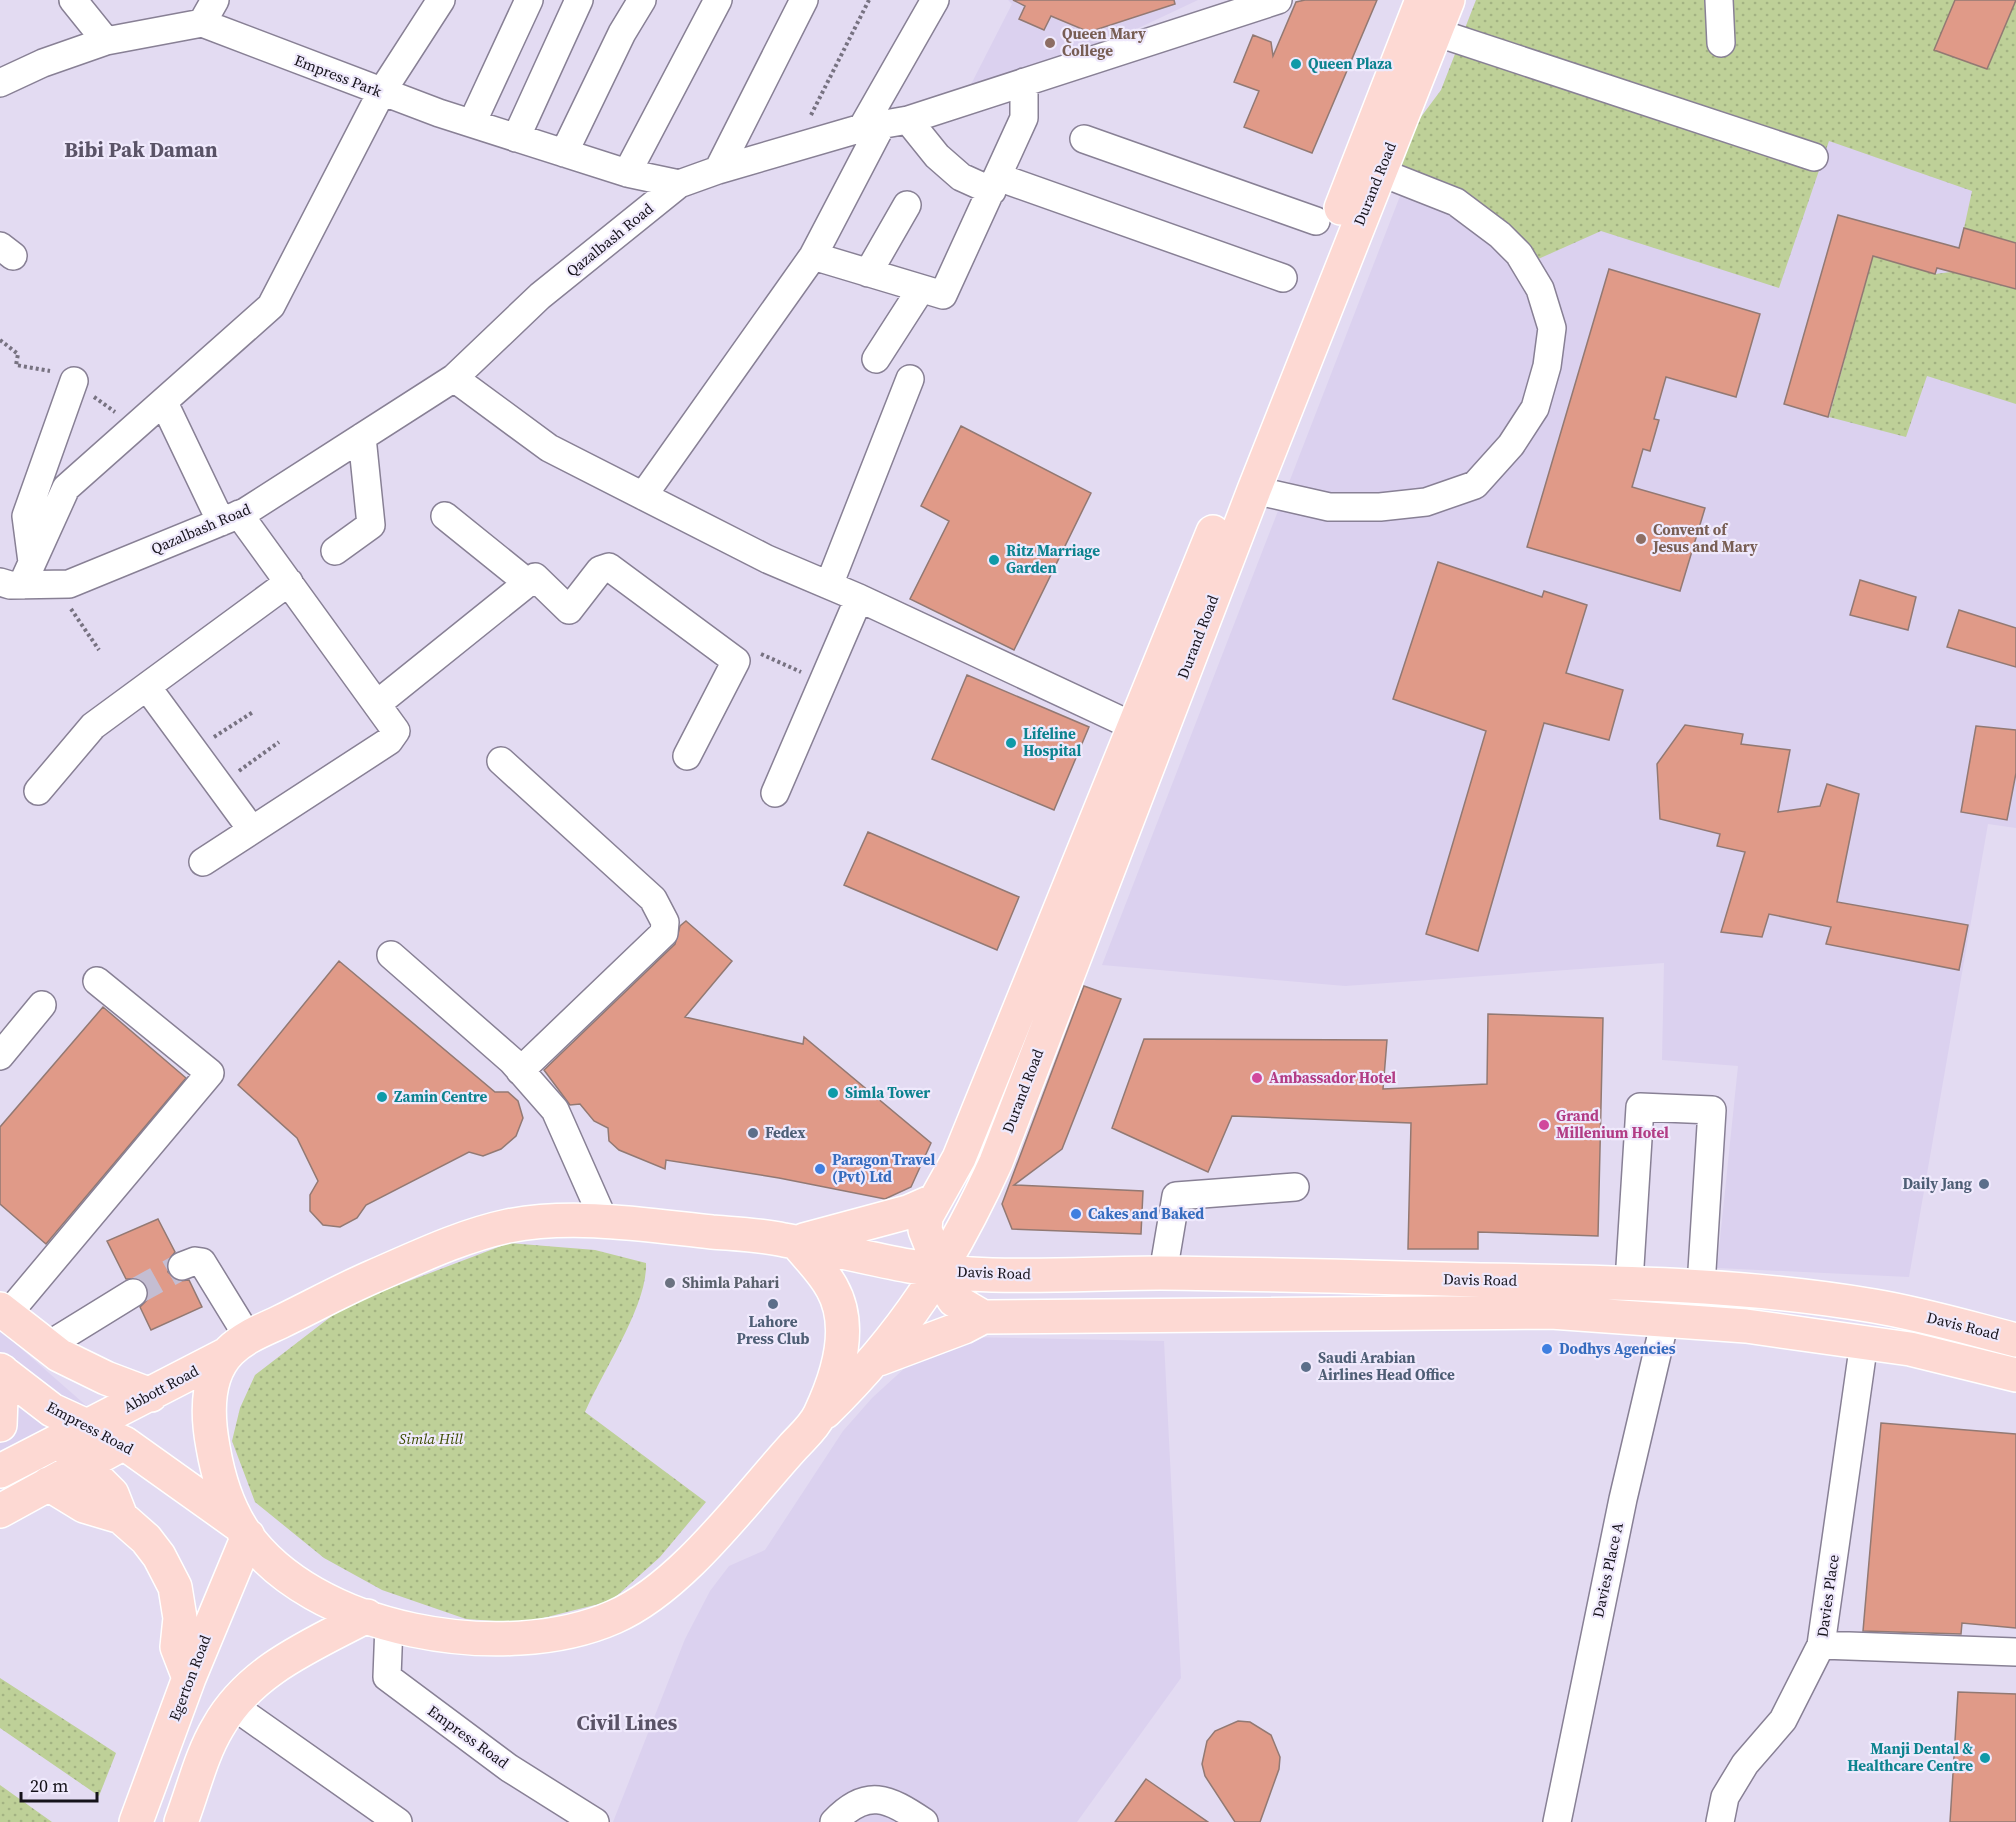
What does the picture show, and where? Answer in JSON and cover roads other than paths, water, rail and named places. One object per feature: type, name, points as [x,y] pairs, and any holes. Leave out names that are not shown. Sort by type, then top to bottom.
[{"type":"main road","name":"Durand Road","points":[[940,1270],[925,1230],[926,1217],[959,1158],[1135,727],[1422,0]]},
{"type":"main road","name":"Durand Road","points":[[818,1420],[877,1360],[911,1316],[960,1238],[996,1162],[1254,490],[1448,0]]},
{"type":"main road","points":[[796,1242],[834,1291],[844,1321],[839,1360],[818,1420],[693,1558],[660,1588],[621,1615],[574,1632],[480,1640],[427,1633],[378,1620],[316,1595],[290,1579],[244,1531],[222,1488],[209,1420],[210,1390],[216,1370],[237,1346],[373,1276],[481,1234],[534,1222],[605,1222],[796,1242],[908,1212],[933,1201]]},
{"type":"main road","name":"Davis Road","points":[[796,1242],[940,1270],[973,1274],[1163,1273],[1629,1282],[1701,1287],[1869,1305],[2016,1340]]},
{"type":"main road","name":"Davis Road","points":[[940,1270],[954,1300],[983,1317]]},
{"type":"main road","points":[[4,1312],[47,1346],[84,1368],[151,1395]]},
{"type":"main road","points":[[877,1360],[964,1327],[983,1317],[1551,1312],[1746,1326],[1910,1349],[2016,1375]]},
{"type":"main road","name":"Abbott Road","points":[[0,1471],[55,1425],[89,1427],[237,1346]]},
{"type":"main road","points":[[0,1425],[1,1370]]},
{"type":"main road","name":"Empress Road","points":[[1,1370],[55,1425],[84,1465],[112,1494],[121,1517]]},
{"type":"main road","name":"Empress Road","points":[[89,1427],[124,1443],[244,1531]]},
{"type":"main road","points":[[0,1511],[124,1443]]},
{"type":"main road","points":[[48,1484],[84,1506],[121,1517],[146,1539],[159,1556],[175,1587],[180,1618],[177,1647],[189,1678]]},
{"type":"main road","name":"Egerton Road","points":[[136,1822],[244,1531]]},
{"type":"main road","points":[[181,1822],[217,1729],[232,1705],[265,1673],[378,1620]]},
{"type":"street","points":[[73,0],[106,41]]},
{"type":"street","points":[[0,84],[43,63],[106,41],[202,23],[215,0]]},
{"type":"street","points":[[13,582],[66,488],[271,306],[381,93],[441,0]]},
{"type":"street","points":[[472,123],[529,0]]},
{"type":"street","points":[[516,138],[579,0]]},
{"type":"street","points":[[564,153],[622,33],[642,0]]},
{"type":"street","points":[[627,173],[718,0]]},
{"type":"street","points":[[718,170],[804,0]]},
{"type":"street","points":[[643,496],[813,256],[884,124],[935,0]]},
{"type":"street","name":"Qazalbash Road","points":[[13,582],[56,586],[69,584],[230,518],[454,378],[540,296],[679,184],[795,147],[884,124],[1024,82],[1278,0]]},
{"type":"street","points":[[1719,0],[1721,43]]},
{"type":"street","name":"Empress Park","points":[[202,23],[381,93],[627,173],[679,184]]},
{"type":"street","points":[[1435,32],[1814,157]]},
{"type":"street","points":[[876,359],[932,292],[995,184],[1024,118],[1024,82]]},
{"type":"street","points":[[884,124],[937,156],[961,177],[995,184],[1283,278]]},
{"type":"street","points":[[1084,139],[1316,221]]},
{"type":"street","points":[[1254,490],[1329,507],[1380,507],[1426,502],[1475,485],[1511,446],[1535,408],[1547,366],[1552,328],[1540,289],[1519,254],[1500,235],[1456,202],[1380,172]]},
{"type":"street","points":[[868,273],[907,205]]},
{"type":"street","points":[[813,256],[932,292]]},
{"type":"street","points":[[454,378],[549,448],[767,559],[859,598],[1135,727]]},
{"type":"street","points":[[829,585],[910,379]]},
{"type":"street","points":[[13,582],[26,516],[74,381]]},
{"type":"street","points":[[167,409],[230,518],[289,582],[396,731],[389,741],[203,862]]},
{"type":"street","points":[[335,551],[371,525],[362,437]]},
{"type":"street","points":[[445,516],[528,583]]},
{"type":"street","points":[[377,704],[535,577],[541,580],[569,610],[600,570],[609,567],[736,661],[687,756]]},
{"type":"street","points":[[38,791],[93,726],[289,582]]},
{"type":"street","points":[[775,794],[859,598]]},
{"type":"street","points":[[147,687],[252,830]]},
{"type":"street","points":[[501,761],[653,899],[665,922],[664,933],[520,1071]]},
{"type":"street","points":[[391,955],[520,1071],[555,1110],[605,1222]]},
{"type":"street","points":[[4,1312],[210,1072],[97,981]]},
{"type":"street","points":[[0,1056],[42,1005]]},
{"type":"street","points":[[1629,1282],[1640,1107],[1712,1110],[1701,1287]]},
{"type":"street","points":[[1163,1273],[1176,1196],[1295,1187]]},
{"type":"street","points":[[182,1266],[195,1261],[202,1262],[237,1346]]},
{"type":"street","points":[[47,1346],[133,1293]]},
{"type":"street","name":"Davies Place A","points":[[1557,1822],[1623,1499],[1665,1320]]},
{"type":"street","name":"Davies Place","points":[[1720,1822],[1725,1797],[1745,1764],[1783,1720],[1821,1645],[1864,1342]]},
{"type":"street","name":"Empress Road","points":[[378,1620],[387,1677],[509,1768],[595,1822]]},
{"type":"street","points":[[1821,1645],[2016,1652]]},
{"type":"street","points":[[232,1705],[398,1822]]},
{"type":"street","points":[[834,1822],[850,1806],[867,1799],[882,1799],[905,1809],[924,1822]]},
{"type":"tunnel","points":[[133,1293],[182,1266]]},
{"type":"place","name":"Queen Mary College","points":[[1050,43]]},
{"type":"place","name":"Queen Plaza","points":[[1296,64]]},
{"type":"place","name":"Convent of Jesus and Mary","points":[[1641,539]]},
{"type":"place","name":"Ritz Marriage Garden","points":[[994,560]]},
{"type":"place","name":"Lifeline Hospital","points":[[1011,743]]},
{"type":"place","name":"Ambassador Hotel","points":[[1257,1078]]},
{"type":"place","name":"Simla Tower","points":[[833,1093]]},
{"type":"place","name":"Zamin Centre","points":[[382,1097]]},
{"type":"place","name":"Grand Millenium Hotel","points":[[1544,1125]]},
{"type":"place","name":"Fedex","points":[[753,1133]]},
{"type":"place","name":"Paragon Travel (Pvt) Ltd","points":[[820,1169]]},
{"type":"place","name":"Daily Jang","points":[[1984,1184]]},
{"type":"place","name":"Cakes and Baked","points":[[1076,1214]]},
{"type":"place","name":"Shimla Pahari","points":[[670,1283]]},
{"type":"place","name":"Lahore Press Club","points":[[773,1304]]},
{"type":"place","name":"Dodhys Agencies","points":[[1547,1349]]},
{"type":"place","name":"Saudi Arabian Airlines Head Office","points":[[1306,1367]]},
{"type":"place","name":"Manji Dental & Healthcare Centre","points":[[1985,1758]]},
{"type":"district","name":"Bibi Pak Daman","points":[[141,150]]},
{"type":"district","name":"Civil Lines","points":[[627,1723]]},
{"type":"park label","name":"Simla Hill","points":[[431,1439]]}]
